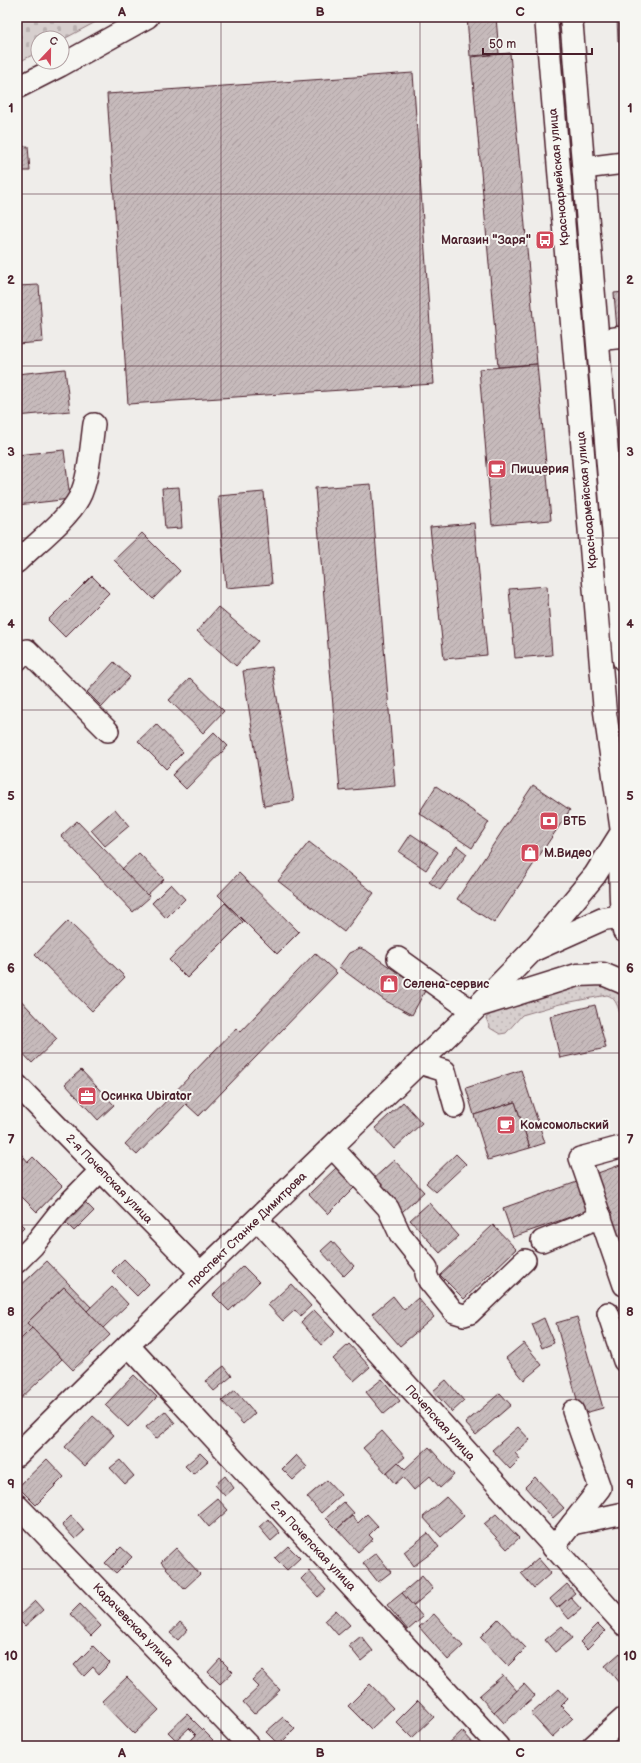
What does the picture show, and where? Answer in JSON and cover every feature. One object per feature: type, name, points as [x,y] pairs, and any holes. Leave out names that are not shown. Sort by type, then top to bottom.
[{"type":"main road","name":"Красноармейская улица","points":[[546,17],[605,712],[623,830],[623,921]]},
{"type":"main road","name":"Красноармейская улица","points":[[571,17],[598,340],[619,531],[624,660]]},
{"type":"main road","points":[[532,951],[595,875],[623,830]]},
{"type":"main road","points":[[532,951],[603,919],[623,921]]},
{"type":"main road","name":"проспект Станке Димитрова","points":[[17,1455],[201,1273],[258,1220],[532,951]]},
{"type":"main road","name":"проспект Станке Димитрова","points":[[475,1008],[577,975],[603,974],[624,983]]},
{"type":"street","points":[[17,88],[148,17]]},
{"type":"street","points":[[584,168],[624,163]]},
{"type":"street","points":[[598,340],[624,337]]},
{"type":"street","points":[[17,562],[64,516],[79,498],[87,473],[94,424]]},
{"type":"street","points":[[17,660],[27,650],[108,731]]},
{"type":"street","points":[[398,958],[475,1008]]},
{"type":"street","points":[[419,1063],[445,1072],[455,1107]]},
{"type":"street","name":"2-я Почепская улица","points":[[17,1085],[201,1273]]},
{"type":"street","points":[[624,1146],[580,1158],[624,1285]]},
{"type":"street","points":[[332,1147],[388,1208],[400,1234],[427,1268],[426,1274],[429,1281],[454,1312],[464,1315],[470,1312],[525,1260]]},
{"type":"street","points":[[17,1262],[33,1246],[59,1213],[101,1170]]},
{"type":"street","points":[[542,1241],[601,1217]]},
{"type":"street","name":"Почепская улица","points":[[258,1220],[624,1625]]},
{"type":"street","points":[[609,1313],[624,1361]]},
{"type":"street","name":"2-я Почепская улица","points":[[128,1345],[498,1746]]},
{"type":"street","points":[[553,1548],[600,1488],[573,1411]]},
{"type":"street","name":"Карачевская улица","points":[[17,1505],[250,1746]]},
{"type":"street","points":[[572,1524],[624,1513]]},
{"type":"street","points":[[593,1746],[624,1718]]},
{"type":"green space","points":[[17,17],[105,17],[70,36],[70,30],[30,30],[30,56],[17,63]]},
{"type":"green space","points":[[608,982],[624,991],[624,1037],[618,1007],[612,997],[607,995],[560,1004],[522,1015],[506,1033],[500,1034],[490,1028],[486,1018],[498,1009],[512,1002],[544,992]]},
{"type":"building","points":[[467,17],[496,17],[499,54],[470,56]]},
{"type":"building","points":[[617,17],[624,17],[624,42],[618,42]]},
{"type":"building","points":[[510,53],[537,364],[498,367],[471,57]]},
{"type":"building","points":[[413,73],[434,384],[128,404],[107,94]]},
{"type":"building","points":[[28,146],[30,171],[17,171],[17,147]]},
{"type":"building","points":[[39,285],[43,342],[17,344],[17,286]]},
{"type":"building","points":[[624,292],[624,329],[617,330],[614,293]]},
{"type":"building","points":[[537,364],[551,520],[492,525],[479,369]]},
{"type":"building","points":[[65,369],[70,411],[17,416],[17,374]]},
{"type":"building","points":[[64,450],[70,499],[17,505],[17,455]]},
{"type":"building","points":[[371,484],[395,786],[340,791],[315,488]]},
{"type":"building","points":[[179,487],[182,528],[165,529],[162,488]]},
{"type":"building","points":[[264,492],[272,584],[226,588],[218,496]]},
{"type":"building","points":[[474,523],[487,655],[444,659],[430,527]]},
{"type":"building","points":[[142,533],[180,571],[153,599],[114,560]]},
{"type":"building","points":[[92,576],[109,593],[65,637],[48,620]]},
{"type":"building","points":[[547,586],[552,655],[515,658],[509,589]]},
{"type":"building","points":[[218,607],[258,641],[236,666],[197,631]]},
{"type":"building","points":[[114,662],[130,677],[102,707],[87,692]]},
{"type":"building","points":[[272,667],[294,801],[264,806],[243,671]]},
{"type":"building","points":[[190,678],[224,711],[203,733],[169,700]]},
{"type":"building","points":[[156,724],[183,752],[166,769],[138,741]]},
{"type":"building","points":[[214,732],[228,746],[186,789],[172,775]]},
{"type":"building","points":[[533,785],[570,810],[494,923],[457,899]]},
{"type":"building","points":[[436,786],[489,822],[472,848],[419,813]]},
{"type":"building","points":[[115,809],[129,826],[105,846],[91,830]]},
{"type":"building","points":[[77,821],[150,897],[133,912],[61,836]]},
{"type":"building","points":[[411,834],[438,852],[426,870],[399,852]]},
{"type":"building","points":[[309,842],[374,893],[344,932],[278,881]]},
{"type":"building","points":[[457,846],[467,854],[440,890],[429,882]]},
{"type":"building","points":[[139,853],[164,879],[147,895],[122,869]]},
{"type":"building","points":[[239,873],[299,932],[277,954],[218,895]]},
{"type":"building","points":[[171,884],[185,899],[166,918],[152,903]]},
{"type":"building","points":[[225,903],[243,922],[187,978],[169,960]]},
{"type":"building","points":[[68,921],[125,977],[92,1011],[35,955]]},
{"type":"building","points":[[360,948],[426,989],[412,1015],[384,1000],[339,967],[349,953]]},
{"type":"building","points":[[315,953],[337,973],[199,1116],[186,1104],[137,1155],[125,1144],[236,1028],[240,1032]]},
{"type":"building","points":[[17,996],[57,1039],[32,1063],[17,1047]]},
{"type":"building","points":[[595,1005],[606,1048],[560,1058],[550,1016]]},
{"type":"building","points":[[81,1070],[114,1105],[98,1120],[65,1084]]},
{"type":"building","points":[[521,1070],[545,1143],[530,1148],[515,1102],[474,1115],[466,1088]]},
{"type":"building","points":[[403,1102],[422,1123],[394,1149],[375,1128]]},
{"type":"building","points":[[515,1102],[530,1148],[488,1160],[474,1115]]},
{"type":"building","points":[[17,1150],[24,1157],[17,1164]]},
{"type":"building","points":[[456,1154],[466,1164],[436,1192],[426,1183]]},
{"type":"building","points":[[24,1157],[28,1162],[33,1157],[62,1186],[37,1212],[17,1192],[17,1164]]},
{"type":"building","points":[[394,1160],[424,1192],[402,1212],[372,1180]]},
{"type":"building","points":[[623,1164],[624,1166],[624,1252],[595,1174]]},
{"type":"building","points":[[339,1165],[358,1184],[328,1214],[309,1194]]},
{"type":"building","points":[[577,1182],[587,1211],[513,1237],[503,1208]]},
{"type":"building","points":[[83,1200],[94,1211],[74,1231],[63,1220]]},
{"type":"building","points":[[429,1203],[459,1236],[440,1253],[410,1220]]},
{"type":"building","points":[[17,1220],[24,1227],[17,1234]]},
{"type":"building","points":[[493,1225],[516,1249],[464,1299],[440,1275]]},
{"type":"building","points":[[332,1241],[354,1266],[344,1276],[321,1251]]},
{"type":"building","points":[[124,1259],[149,1284],[137,1296],[112,1271]]},
{"type":"building","points":[[47,1261],[91,1307],[87,1311],[64,1287],[27,1323],[32,1328],[17,1343],[17,1289]]},
{"type":"building","points":[[243,1266],[259,1282],[229,1311],[213,1295]]},
{"type":"building","points":[[291,1284],[311,1306],[300,1316],[295,1310],[283,1321],[268,1305]]},
{"type":"building","points":[[64,1287],[110,1335],[73,1370],[27,1323]]},
{"type":"building","points":[[112,1287],[128,1304],[103,1328],[87,1311]]},
{"type":"building","points":[[393,1296],[404,1310],[418,1298],[434,1317],[400,1346],[372,1314]]},
{"type":"building","points":[[314,1310],[335,1332],[321,1345],[301,1322]]},
{"type":"building","points":[[624,1312],[624,1322],[621,1314]]},
{"type":"building","points":[[577,1317],[603,1408],[581,1414],[556,1323]]},
{"type":"building","points":[[544,1318],[554,1343],[542,1348],[532,1324]]},
{"type":"building","points":[[32,1328],[62,1359],[17,1402],[17,1343]]},
{"type":"building","points":[[524,1343],[542,1365],[524,1380],[506,1358]]},
{"type":"building","points":[[349,1344],[370,1367],[354,1381],[333,1359]]},
{"type":"building","points":[[224,1366],[232,1376],[214,1391],[205,1381]]},
{"type":"building","points":[[134,1375],[157,1397],[128,1427],[105,1405]]},
{"type":"building","points":[[382,1379],[400,1401],[384,1414],[366,1392]]},
{"type":"building","points":[[446,1380],[464,1401],[452,1412],[433,1391]]},
{"type":"building","points":[[235,1390],[255,1413],[243,1424],[222,1401]]},
{"type":"building","points":[[500,1393],[511,1405],[476,1435],[465,1423]]},
{"type":"building","points":[[165,1411],[175,1423],[156,1439],[146,1427]]},
{"type":"building","points":[[93,1416],[114,1435],[85,1466],[65,1447]]},
{"type":"building","points":[[518,1427],[530,1440],[515,1453],[520,1459],[510,1469],[492,1450]]},
{"type":"building","points":[[382,1431],[405,1457],[386,1473],[363,1448]]},
{"type":"building","points":[[429,1447],[454,1475],[440,1488],[430,1476],[414,1490],[403,1477],[395,1484],[386,1473],[398,1462],[405,1469]]},
{"type":"building","points":[[200,1453],[208,1461],[193,1474],[185,1466]]},
{"type":"building","points":[[296,1455],[307,1467],[293,1480],[282,1469]]},
{"type":"building","points":[[47,1459],[64,1477],[36,1505],[18,1487]]},
{"type":"building","points":[[120,1460],[134,1476],[125,1484],[110,1468]]},
{"type":"building","points":[[225,1476],[234,1488],[225,1496],[215,1485]]},
{"type":"building","points":[[535,1477],[564,1508],[553,1518],[525,1487]]},
{"type":"building","points":[[327,1480],[341,1495],[321,1513],[307,1497]]},
{"type":"building","points":[[446,1497],[464,1516],[441,1537],[423,1517]]},
{"type":"building","points":[[217,1498],[228,1510],[209,1527],[198,1514]]},
{"type":"building","points":[[344,1502],[354,1513],[337,1529],[326,1518]]},
{"type":"building","points":[[367,1514],[378,1526],[369,1535],[373,1539],[358,1552],[337,1529],[352,1516],[358,1523]]},
{"type":"building","points":[[496,1514],[519,1538],[507,1549],[484,1524]]},
{"type":"building","points":[[71,1516],[84,1531],[75,1539],[62,1525]]},
{"type":"building","points":[[268,1519],[280,1533],[271,1541],[259,1527]]},
{"type":"building","points":[[428,1533],[439,1547],[414,1566],[404,1552]]},
{"type":"building","points":[[288,1546],[300,1558],[287,1570],[275,1558]]},
{"type":"building","points":[[121,1547],[132,1557],[116,1573],[105,1563]]},
{"type":"building","points":[[176,1548],[200,1574],[184,1589],[161,1562]]},
{"type":"building","points":[[376,1553],[391,1572],[378,1582],[363,1563]]},
{"type":"building","points":[[538,1558],[551,1573],[534,1588],[521,1573]]},
{"type":"building","points":[[309,1571],[326,1590],[318,1597],[301,1579]]},
{"type":"building","points":[[422,1576],[433,1589],[413,1606],[402,1593]]},
{"type":"building","points":[[567,1584],[575,1593],[557,1608],[550,1599]]},
{"type":"building","points":[[402,1593],[423,1617],[408,1630],[387,1605]]},
{"type":"building","points":[[570,1597],[581,1609],[569,1619],[559,1607]]},
{"type":"building","points":[[35,1601],[43,1610],[25,1626],[17,1618]]},
{"type":"building","points":[[80,1604],[101,1626],[91,1636],[70,1614]]},
{"type":"building","points":[[336,1610],[350,1625],[338,1635],[325,1620]]},
{"type":"building","points":[[434,1614],[463,1646],[448,1660],[419,1627]]},
{"type":"building","points":[[498,1619],[526,1648],[508,1666],[480,1637]]},
{"type":"building","points":[[180,1622],[188,1629],[178,1640],[170,1633]]},
{"type":"building","points":[[598,1624],[605,1631],[587,1649],[580,1642]]},
{"type":"building","points":[[562,1626],[572,1638],[555,1652],[545,1640]]},
{"type":"building","points":[[361,1636],[373,1651],[361,1661],[349,1646]]},
{"type":"building","points":[[93,1646],[110,1663],[99,1674],[93,1667],[84,1676],[74,1665]]},
{"type":"building","points":[[620,1653],[624,1658],[624,1681],[620,1684],[605,1666]]},
{"type":"building","points":[[220,1659],[233,1672],[220,1684],[208,1672]]},
{"type":"building","points":[[262,1671],[280,1690],[254,1714],[243,1702],[259,1687],[252,1680]]},
{"type":"building","points":[[503,1675],[517,1691],[494,1712],[479,1696]]},
{"type":"building","points":[[127,1677],[159,1710],[134,1734],[102,1701]]},
{"type":"building","points":[[370,1684],[393,1708],[371,1729],[348,1706]]},
{"type":"building","points":[[524,1684],[535,1696],[504,1723],[494,1712]]},
{"type":"building","points":[[559,1689],[568,1699],[561,1706],[573,1718],[552,1737],[531,1714]]},
{"type":"building","points":[[418,1700],[434,1717],[412,1738],[396,1722]]},
{"type":"building","points":[[187,1714],[213,1740],[207,1746],[193,1746],[189,1742],[196,1735],[189,1728],[176,1740],[168,1732]]},
{"type":"building","points":[[283,1717],[295,1729],[279,1745],[266,1732]]},
{"type":"building","points":[[462,1731],[476,1746],[446,1746]]},
{"type":"building","points":[[624,1738],[624,1746],[616,1746]]},
{"type":"place","name":"Магазин \"Заря\"","points":[[545,240]]},
{"type":"place","name":"Пиццерия","points":[[497,469]]},
{"type":"place","name":"ВТБ","points":[[549,821]]},
{"type":"place","name":"М.Видео","points":[[530,853]]},
{"type":"place","name":"Селена-сервис","points":[[389,984]]},
{"type":"place","name":"Осинка Ubirator","points":[[87,1096]]},
{"type":"place","name":"Комсомольский","points":[[506,1125]]}]
